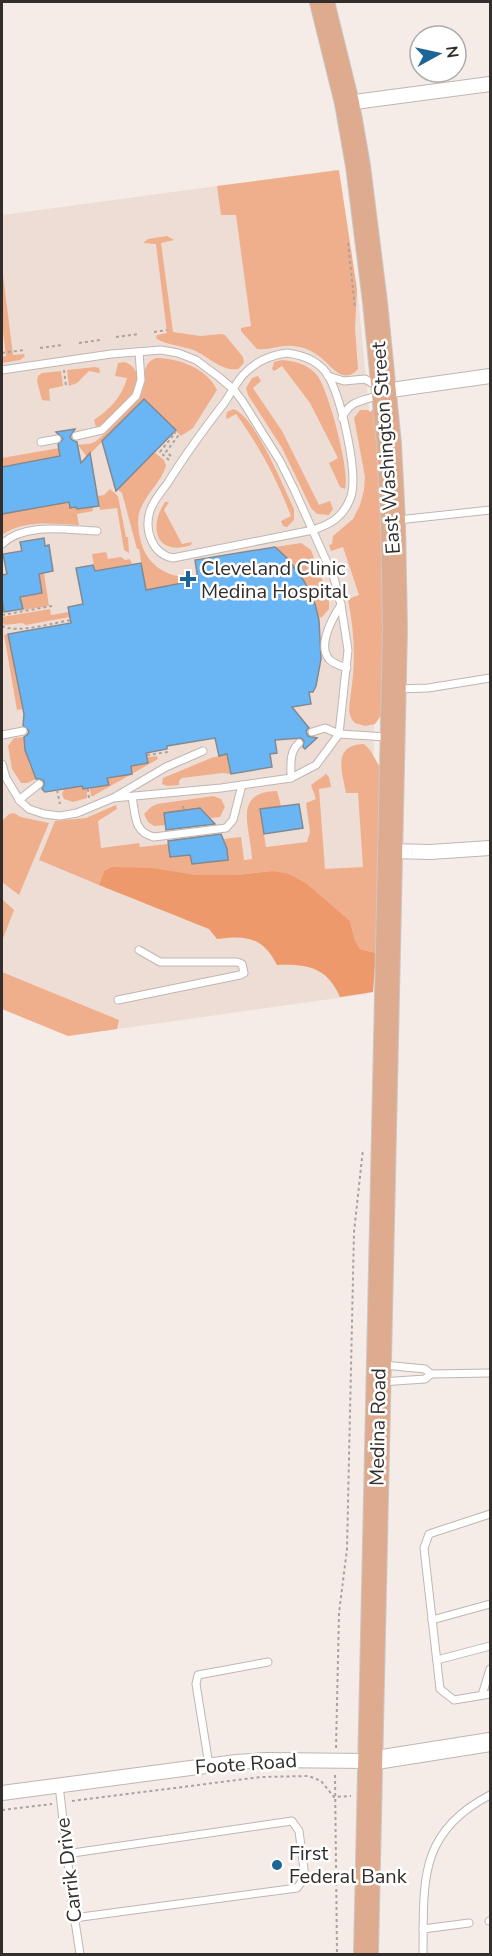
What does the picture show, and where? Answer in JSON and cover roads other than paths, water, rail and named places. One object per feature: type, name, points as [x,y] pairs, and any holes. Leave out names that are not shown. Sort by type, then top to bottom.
[{"type":"highway","name":"East Washington Street","points":[[322,2],[347,103],[360,178],[384,391],[393,521],[395,629],[389,900]]},
{"type":"highway","name":"Medina Road","points":[[366,1954],[389,900]]},
{"type":"street","points":[[347,103],[490,84]]},
{"type":"street","points":[[384,391],[490,376]]},
{"type":"street","points":[[390,851],[430,852],[490,848]]},
{"type":"street","name":"Foote Road","points":[[2,1792],[209,1765],[266,1760],[370,1761],[490,1742]]},
{"type":"lane","points":[[2,370],[161,350],[178,352],[207,368],[234,390],[280,461],[334,578],[348,650],[347,668],[339,734],[316,765],[291,778],[113,798]]},
{"type":"lane","points":[[76,436],[102,430],[136,396],[140,387],[139,352]]},
{"type":"lane","points":[[287,353],[302,355],[316,363],[328,376],[342,418],[354,472],[351,497],[338,518],[330,524],[313,530],[173,558],[163,556],[156,549],[150,537],[148,524],[150,510],[190,448],[242,376],[272,355],[287,353]]},
{"type":"lane","points":[[328,376],[344,381],[365,380],[384,391]]},
{"type":"lane","points":[[342,418],[346,408],[352,403],[368,400],[384,391]]},
{"type":"lane","points":[[41,442],[57,439]]},
{"type":"lane","points":[[393,521],[490,510]]},
{"type":"lane","points":[[2,544],[8,537],[22,531],[97,531]]},
{"type":"lane","points":[[341,605],[328,627],[326,646],[330,661],[347,668]]},
{"type":"lane","points":[[394,689],[428,688],[490,678]]},
{"type":"lane","points":[[312,732],[325,728],[339,734],[393,737]]},
{"type":"lane","points":[[2,735],[23,731]]},
{"type":"lane","points":[[291,778],[291,756],[294,747],[299,743]]},
{"type":"lane","points":[[2,764],[6,778],[19,800],[29,809],[60,816],[77,813],[113,798],[166,767],[203,751]]},
{"type":"lane","points":[[19,800],[39,784]]},
{"type":"lane","points":[[132,797],[138,828],[154,837],[225,828],[233,820],[242,785]]},
{"type":"lane","points":[[118,1000],[240,975],[244,972],[242,964],[237,962],[160,962],[139,950]]},
{"type":"lane","points":[[379,1373],[425,1369],[431,1374]]},
{"type":"lane","points":[[379,1373],[394,1380],[425,1378],[431,1374],[490,1373]]},
{"type":"lane","points":[[490,1514],[429,1534],[424,1548],[440,1689],[454,1700],[487,1695],[490,1669]]},
{"type":"lane","points":[[432,1620],[490,1604]]},
{"type":"lane","points":[[437,1660],[490,1646]]},
{"type":"lane","points":[[209,1765],[196,1684],[198,1675],[268,1662]]},
{"type":"lane","name":"Carrik Drive","points":[[59,1785],[80,1954]]},
{"type":"lane","points":[[423,1954],[425,1876],[433,1851],[456,1818],[477,1802],[490,1796]]},
{"type":"lane","points":[[66,1854],[292,1821],[299,1831],[305,1877],[297,1888],[74,1918]]},
{"type":"lane","points":[[423,1929],[469,1923]]},
{"type":"place","name":"Cleveland Clinic Medina Hospital","points":[[188,579]]},
{"type":"place","name":"First Federal Bank","points":[[277,1865]]}]
